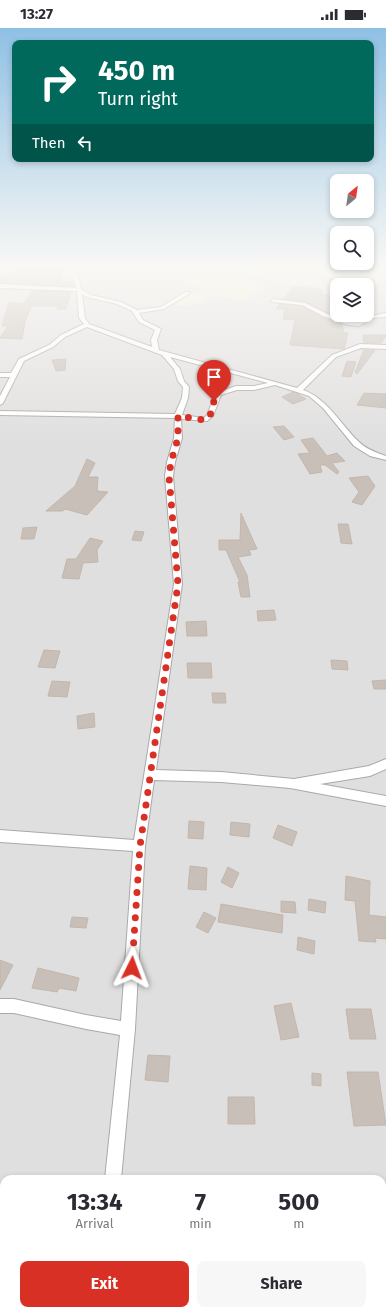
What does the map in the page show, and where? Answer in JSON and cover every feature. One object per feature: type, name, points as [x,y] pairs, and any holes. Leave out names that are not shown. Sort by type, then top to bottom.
[{"type":"street","points":[[0,403],[21,360],[51,346],[63,336],[85,326]]},
{"type":"street","points":[[90,326],[161,353],[276,383],[311,395],[325,407],[357,444],[373,454],[386,458]]},
{"type":"street","points":[[113,1175],[128,1029],[140,846],[178,584],[169,476],[171,462],[178,438],[178,416],[185,398],[186,387],[181,381],[177,368],[153,344],[153,338],[158,329],[151,326]]},
{"type":"street","points":[[299,390],[334,356],[354,347],[386,347]]},
{"type":"street","points":[[0,375],[13,375]]},
{"type":"street","points":[[0,413],[178,416],[205,420],[210,416],[218,394],[236,388],[265,386],[276,383]]},
{"type":"street","points":[[290,783],[370,771],[386,764]]},
{"type":"street","points":[[150,775],[221,777],[290,783],[386,801]]},
{"type":"street","points":[[0,836],[140,846]]},
{"type":"street","points":[[0,1006],[14,1006],[86,1022],[128,1029]]},
{"type":"shaded area","points":[[0,326],[386,326],[386,1175],[0,1175]]},
{"type":"building","points":[[8,326],[24,326],[22,339],[0,338]]},
{"type":"building","points":[[294,326],[342,326],[344,333],[348,333],[344,349],[290,345]]},
{"type":"building","points":[[363,335],[386,336],[381,343],[364,343]]},
{"type":"building","points":[[364,350],[375,350],[357,374],[355,372]]},
{"type":"building","points":[[66,359],[65,370],[56,371],[52,360]]},
{"type":"building","points":[[347,361],[356,362],[351,377],[342,376]]},
{"type":"building","points":[[293,392],[306,399],[293,404],[282,397]]},
{"type":"building","points":[[364,393],[386,394],[386,408],[357,405]]},
{"type":"building","points":[[284,426],[294,437],[284,440],[273,427]]},
{"type":"building","points":[[313,438],[327,456],[337,453],[345,461],[332,463],[339,472],[337,474],[325,465],[320,465],[322,472],[310,474],[298,454],[310,453],[301,440]]},
{"type":"building","points":[[87,459],[95,463],[88,477],[98,477],[97,491],[108,492],[87,515],[65,509],[63,511],[46,511],[75,486]]},
{"type":"building","points":[[368,476],[375,486],[362,505],[352,502],[359,492],[349,478]]},
{"type":"building","points":[[241,513],[257,549],[249,550],[251,555],[238,557],[247,575],[250,597],[241,597],[238,582],[240,582],[226,550],[219,550],[219,540],[240,540]]},
{"type":"building","points":[[338,524],[348,524],[352,544],[341,543]]},
{"type":"building","points":[[37,527],[34,539],[21,539],[23,528]]},
{"type":"building","points":[[135,531],[144,532],[141,541],[132,540]]},
{"type":"building","points":[[90,538],[103,541],[97,550],[98,562],[83,563],[79,579],[62,578],[67,559],[76,559]]},
{"type":"building","points":[[274,610],[276,620],[258,621],[257,611]]},
{"type":"building","points":[[206,621],[207,636],[187,636],[186,622]]},
{"type":"building","points":[[44,650],[60,651],[55,668],[38,667]]},
{"type":"building","points":[[331,660],[347,661],[348,670],[332,669]]},
{"type":"building","points":[[187,663],[211,663],[212,678],[188,678]]},
{"type":"building","points":[[386,680],[386,689],[374,689],[372,681]]},
{"type":"building","points":[[52,681],[70,682],[67,697],[48,696]]},
{"type":"building","points":[[212,693],[225,693],[226,703],[213,703]]},
{"type":"building","points":[[94,713],[95,727],[78,729],[77,716]]},
{"type":"building","points":[[189,821],[204,822],[203,839],[188,838]]},
{"type":"building","points":[[231,822],[250,824],[249,837],[230,835]]},
{"type":"building","points":[[278,825],[297,832],[292,846],[273,838]]},
{"type":"building","points":[[190,866],[207,868],[206,890],[188,889]]},
{"type":"building","points":[[228,867],[239,873],[232,888],[221,882]]},
{"type":"building","points":[[346,876],[370,881],[369,915],[386,917],[386,939],[375,938],[376,942],[359,941],[355,901],[345,900]]},
{"type":"building","points":[[309,899],[326,902],[325,913],[308,910]]},
{"type":"building","points":[[281,901],[295,902],[296,913],[281,912]]},
{"type":"building","points":[[221,904],[283,915],[282,933],[218,922]]},
{"type":"building","points":[[204,912],[216,918],[208,933],[196,927]]},
{"type":"building","points":[[72,917],[88,918],[86,928],[70,927]]},
{"type":"building","points":[[298,937],[315,941],[314,954],[297,950]]},
{"type":"building","points":[[0,960],[13,965],[0,990]]},
{"type":"building","points":[[38,968],[79,978],[76,991],[59,988],[57,992],[32,988]]},
{"type":"building","points":[[291,1003],[299,1037],[281,1040],[274,1006]]},
{"type":"building","points":[[346,1009],[371,1009],[376,1039],[350,1039]]},
{"type":"building","points":[[148,1055],[170,1056],[168,1082],[145,1080]]},
{"type":"building","points":[[347,1072],[378,1072],[386,1125],[354,1126]]},
{"type":"building","points":[[312,1073],[321,1074],[321,1086],[312,1085]]},
{"type":"building","points":[[228,1097],[254,1097],[255,1124],[228,1124]]},
{"type":"route","points":[[132,968],[140,846],[168,643],[175,609],[178,584],[173,535],[173,510],[169,494],[171,462],[178,438],[178,416],[196,420],[205,420],[210,416],[214,401]]}]
